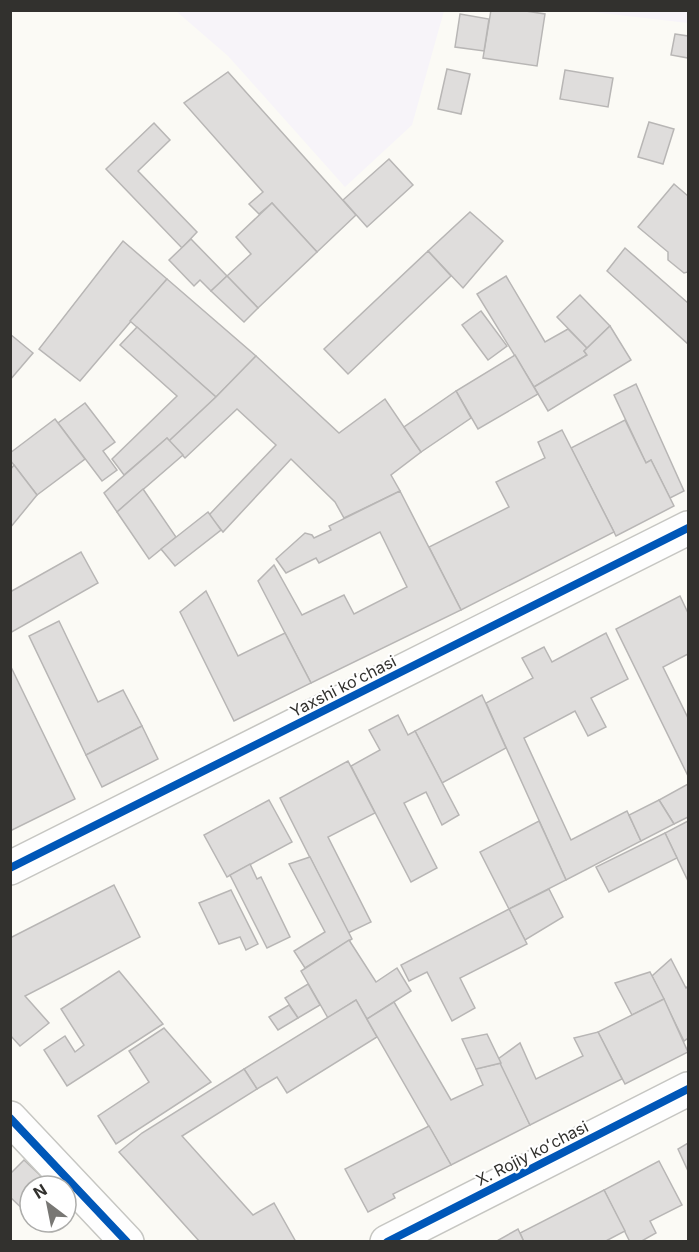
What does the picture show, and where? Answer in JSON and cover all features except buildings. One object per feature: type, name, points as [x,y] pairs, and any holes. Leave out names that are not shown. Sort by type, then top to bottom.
[{"type":"street","name":"Yaxshi koʻchasi","points":[[10,868],[688,528]]},
{"type":"street","name":"X. Rojiy koʻchasi","points":[[387,1242],[688,1089]]},
{"type":"street","points":[[10,1118],[127,1242]]},
{"type":"shaded area","points":[[176,11],[444,11],[412,125],[345,187],[228,56]]},
{"type":"shaded area","points":[[584,11],[688,11],[688,23]]},
{"type":"cycle path","points":[[10,868],[688,528]]},
{"type":"cycle path","points":[[387,1242],[688,1089]]},
{"type":"cycle path","points":[[10,1118],[127,1242]]}]
